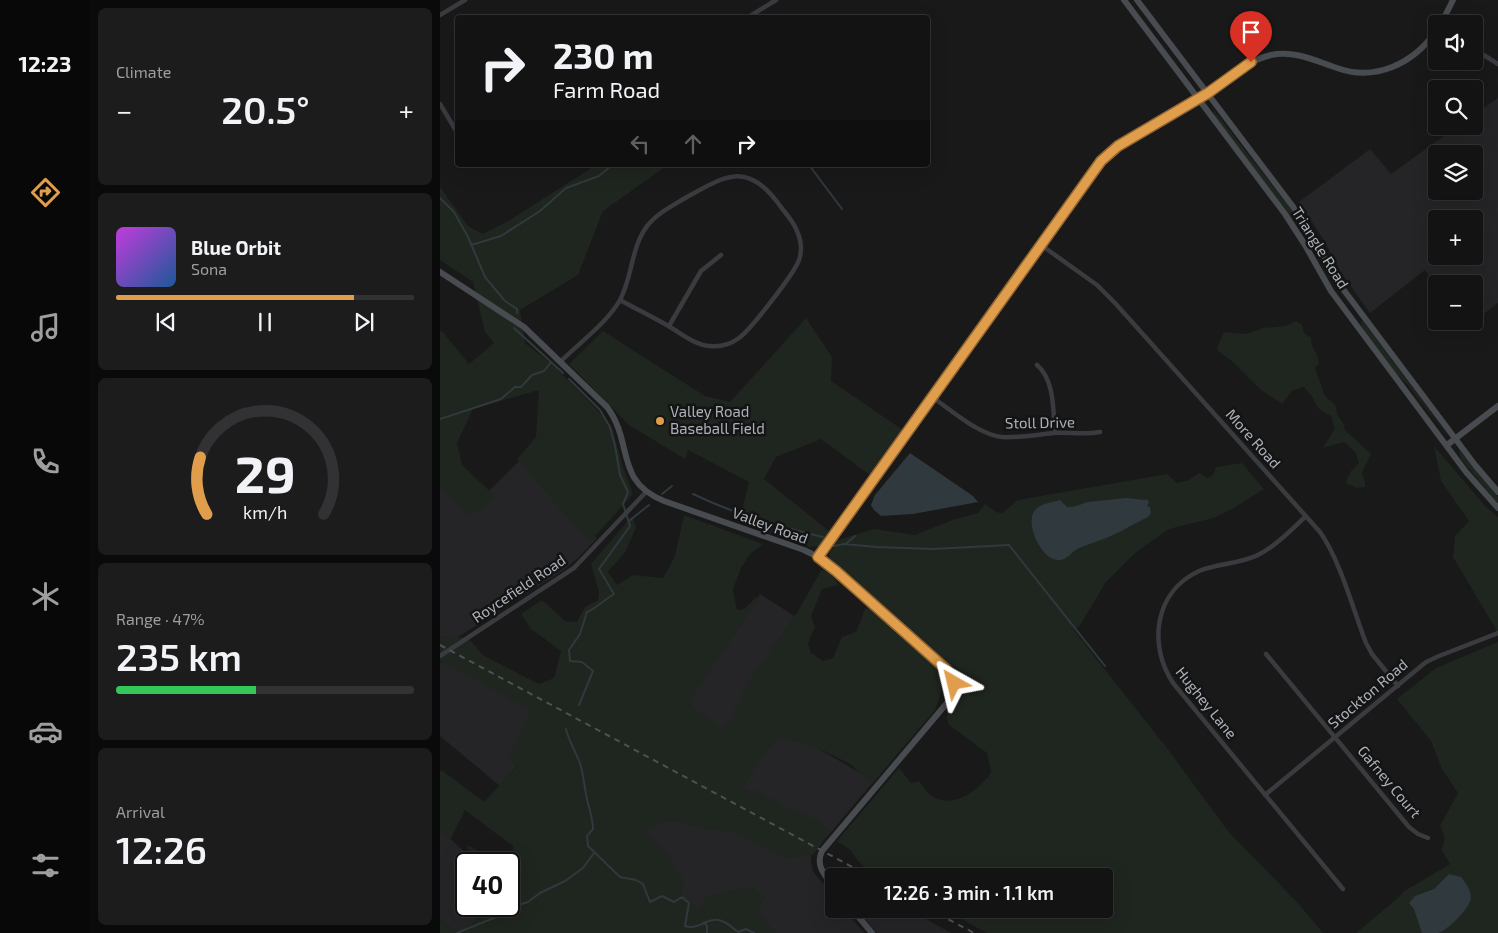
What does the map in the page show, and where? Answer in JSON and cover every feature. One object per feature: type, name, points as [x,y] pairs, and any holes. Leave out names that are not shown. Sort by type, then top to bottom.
[{"type":"street","points":[[440,15],[465,0]]},
{"type":"street","points":[[752,15],[776,0]]},
{"type":"street","name":"Triangle Road","points":[[1124,0],[1296,229],[1331,291],[1466,472],[1498,508]]},
{"type":"street","name":"Triangle Road","points":[[1137,0],[1297,212],[1343,289],[1455,439],[1498,492]]},
{"type":"street","points":[[1446,15],[1453,0]]},
{"type":"street","points":[[818,557],[1101,161],[1118,146],[1208,93],[1251,62],[1278,54],[1306,56],[1339,69],[1367,73],[1388,69],[1411,58],[1428,42]]},
{"type":"street","points":[[1483,55],[1498,64]]},
{"type":"street","points":[[440,104],[455,129]]},
{"type":"street","points":[[560,362],[609,314],[620,300],[640,238],[646,228],[661,213],[711,184],[730,176],[750,178],[761,184],[771,194],[798,232],[800,254],[794,270],[749,328],[732,342],[711,346],[695,342],[620,300]]},
{"type":"street","name":"More Road","points":[[1041,245],[1097,285],[1115,303],[1326,540],[1366,643],[1372,654],[1398,686]]},
{"type":"street","points":[[669,326],[701,271],[721,255]]},
{"type":"street","name":"Valley Road","points":[[440,272],[524,327],[600,400],[612,414],[620,431],[630,470],[639,486],[646,492],[669,503],[794,546],[818,557],[946,669],[953,679],[955,687],[947,703],[822,851],[819,866],[825,874]]},
{"type":"street","points":[[1037,365],[1048,378],[1055,433]]},
{"type":"street","name":"Stoll Drive","points":[[932,396],[978,429],[994,436],[1019,437],[1055,433],[1085,435],[1100,432]]},
{"type":"street","points":[[1447,446],[1498,406]]},
{"type":"street","name":"Roycefield Road","points":[[440,656],[574,568],[646,492]]},
{"type":"street","name":"Hughey Lane","points":[[1306,516],[1257,556],[1205,569],[1190,576],[1172,594],[1164,606],[1158,630],[1160,655],[1169,677],[1343,889]]},
{"type":"street","name":"Stockton Road","points":[[1265,795],[1426,662],[1498,633]]},
{"type":"street","name":"Gafney Court","points":[[1266,654],[1409,827],[1418,834],[1428,838]]},
{"type":"street","points":[[860,918],[872,933]]},
{"type":"shaded area","points":[[1498,98],[1498,303],[1483,315],[1483,275],[1429,275],[1425,270],[1370,313],[1340,271],[1325,242],[1299,202],[1370,149],[1391,174],[1428,147],[1428,200],[1483,200],[1483,145],[1431,145],[1445,135],[1483,135],[1483,109]]},
{"type":"shaded area","points":[[1212,108],[1297,217],[1330,276],[1352,308],[1327,274],[1310,242],[1216,118]]},
{"type":"shaded area","points":[[593,167],[665,167],[603,211],[578,275],[520,310],[525,343],[554,366],[607,420],[613,430],[622,464],[633,494],[590,542],[517,459],[536,437],[539,390],[473,409],[457,443],[462,465],[495,496],[485,507],[469,516],[440,486],[440,332],[442,331],[469,364],[494,343],[485,332],[473,282],[440,260],[440,187],[468,226],[483,234],[510,220]]},
{"type":"shaded area","points":[[806,318],[832,357],[831,381],[903,430],[871,476],[821,439],[776,457],[764,479],[828,530],[819,546],[810,547],[739,522],[749,482],[688,450],[685,459],[629,425],[569,364],[603,331],[705,396],[730,402]]},
{"type":"shaded area","points":[[1362,320],[1447,435],[1407,384],[1396,374],[1362,328]]},
{"type":"shaded area","points":[[1296,321],[1302,325],[1304,333],[1311,338],[1319,364],[1315,368],[1325,396],[1335,405],[1345,430],[1371,454],[1362,473],[1365,487],[1357,488],[1345,483],[1351,471],[1359,463],[1355,452],[1344,442],[1323,448],[1335,428],[1331,416],[1319,409],[1304,387],[1292,391],[1282,404],[1261,390],[1234,363],[1217,350],[1224,332],[1247,334],[1263,328],[1286,326]]},
{"type":"shaded area","points":[[1434,446],[1486,507],[1498,517],[1498,636],[1453,557],[1455,536],[1469,521],[1441,481]]},
{"type":"shaded area","points":[[1458,448],[1498,497],[1498,504],[1461,459]]},
{"type":"shaded area","points":[[910,453],[973,496],[978,502],[913,514],[881,516],[871,505],[875,495]]},
{"type":"shaded area","points":[[521,459],[597,538],[578,558],[562,571],[450,642],[440,637],[440,485],[468,512]]},
{"type":"shaded area","points":[[1242,463],[1264,489],[1214,518],[1169,529],[1135,553],[1106,582],[1079,627],[1073,629],[1170,752],[1228,831],[1298,903],[1323,933],[987,933],[960,918],[1113,918],[1113,868],[864,867],[848,848],[837,841],[899,768],[911,783],[919,781],[935,798],[951,801],[967,795],[981,785],[991,772],[987,753],[949,725],[947,717],[960,694],[962,687],[961,679],[955,670],[830,558],[830,552],[838,540],[874,529],[915,535],[952,520],[978,513],[985,504],[996,512],[1002,513],[1018,500],[1167,474],[1177,483],[1189,480],[1199,473],[1208,478],[1213,475],[1216,467]]},
{"type":"shaded area","points":[[1126,498],[1147,499],[1149,503],[1147,506],[1150,507],[1151,513],[1148,517],[1122,531],[1077,549],[1066,558],[1060,560],[1051,558],[1046,554],[1036,540],[1033,532],[1032,516],[1035,510],[1046,503],[1060,500],[1067,507],[1073,507],[1088,502]]},
{"type":"shaded area","points":[[684,515],[763,544],[750,554],[741,568],[733,589],[737,610],[744,609],[755,598],[760,597],[690,700],[693,708],[721,727],[729,722],[747,684],[798,611],[822,569],[830,574],[839,585],[822,589],[811,616],[815,627],[808,643],[811,653],[823,661],[833,658],[842,637],[856,632],[865,609],[869,608],[938,669],[941,690],[935,710],[872,784],[850,764],[822,750],[780,737],[768,748],[743,789],[759,792],[788,808],[819,821],[830,832],[813,855],[788,858],[729,831],[708,829],[673,821],[650,826],[646,832],[664,849],[684,882],[681,896],[700,910],[706,897],[753,888],[765,897],[757,911],[776,933],[440,933],[440,919],[454,930],[464,929],[481,917],[520,917],[520,852],[514,852],[513,846],[465,810],[450,840],[440,831],[440,771],[443,771],[484,802],[517,767],[508,758],[532,710],[440,661],[440,636],[468,638],[484,656],[539,684],[554,678],[561,651],[531,629],[521,614],[542,600],[565,621],[577,622],[585,607],[598,600],[599,592],[591,564],[632,516],[636,527],[626,551],[608,572],[617,585],[633,575],[663,578],[675,556]]},
{"type":"shaded area","points":[[760,594],[796,617],[723,733],[683,706]]},
{"type":"shaded area","points":[[1498,642],[1498,933],[1356,933],[1403,892],[1450,864],[1441,849],[1444,837],[1440,826],[1458,793],[1442,769],[1431,741],[1397,699],[1436,668]]},
{"type":"shaded area","points":[[443,660],[534,710],[518,765],[500,786],[440,736],[440,663]]},
{"type":"shaded area","points":[[778,725],[874,781],[825,839],[737,790]]},
{"type":"shaded area","points":[[675,780],[811,853],[814,873],[825,886],[825,918],[852,918],[864,933],[757,933],[692,910],[639,842]]},
{"type":"shaded area","points":[[440,830],[465,852],[455,852],[455,917],[480,917],[462,933],[440,933]]},
{"type":"shaded area","points":[[467,845],[480,852],[469,852]]},
{"type":"shaded area","points":[[1449,874],[1461,877],[1465,882],[1470,892],[1470,902],[1458,918],[1447,928],[1438,933],[1422,933],[1414,909],[1409,903],[1415,896],[1434,889]]},
{"type":"shaded area","points":[[864,918],[924,918],[951,933],[877,933]]},
{"type":"waterway","points":[[471,245],[501,236],[540,211],[566,188],[599,176],[610,167]]},
{"type":"waterway","points":[[810,167],[842,209]]},
{"type":"waterway","points":[[440,198],[454,212],[468,237],[485,277],[505,301],[517,309],[517,313]]},
{"type":"waterway","points":[[514,328],[563,373]]},
{"type":"waterway","points":[[440,419],[501,399],[515,387],[521,387],[532,375],[544,371],[551,362]]},
{"type":"waterway","points":[[569,379],[600,410],[610,427],[620,475],[628,492],[623,504],[630,526],[599,569],[614,594],[587,612],[580,634],[569,650],[570,661],[582,662],[593,671],[579,705]]},
{"type":"waterway","points":[[662,494],[672,486]]},
{"type":"waterway","points":[[693,494],[757,519],[823,537]]},
{"type":"waterway","points":[[629,521],[649,505]]},
{"type":"waterway","points":[[847,543],[855,536]]},
{"type":"waterway","points":[[834,546],[844,544],[933,549],[1009,545],[1105,666]]},
{"type":"waterway","points":[[566,729],[580,763],[592,820],[593,829],[587,836],[588,846],[620,877],[636,880],[643,884],[650,902],[662,896],[674,902],[682,897],[689,903],[685,926],[690,927],[719,920],[738,932],[746,929],[754,933]]},
{"type":"waterway","points":[[457,933],[501,915],[565,881],[583,868],[594,853]]},
{"type":"waterway","points":[[704,922],[707,926],[707,933]]},
{"type":"railway","points":[[440,645],[854,868]]},
{"type":"railway","points":[[946,918],[974,933]]},
{"type":"place","name":"Valley Road Baseball Field","points":[[660,421]]},
{"type":"route","points":[[954,683],[946,669],[818,557],[1101,161],[1118,146],[1208,93],[1251,62]]}]
